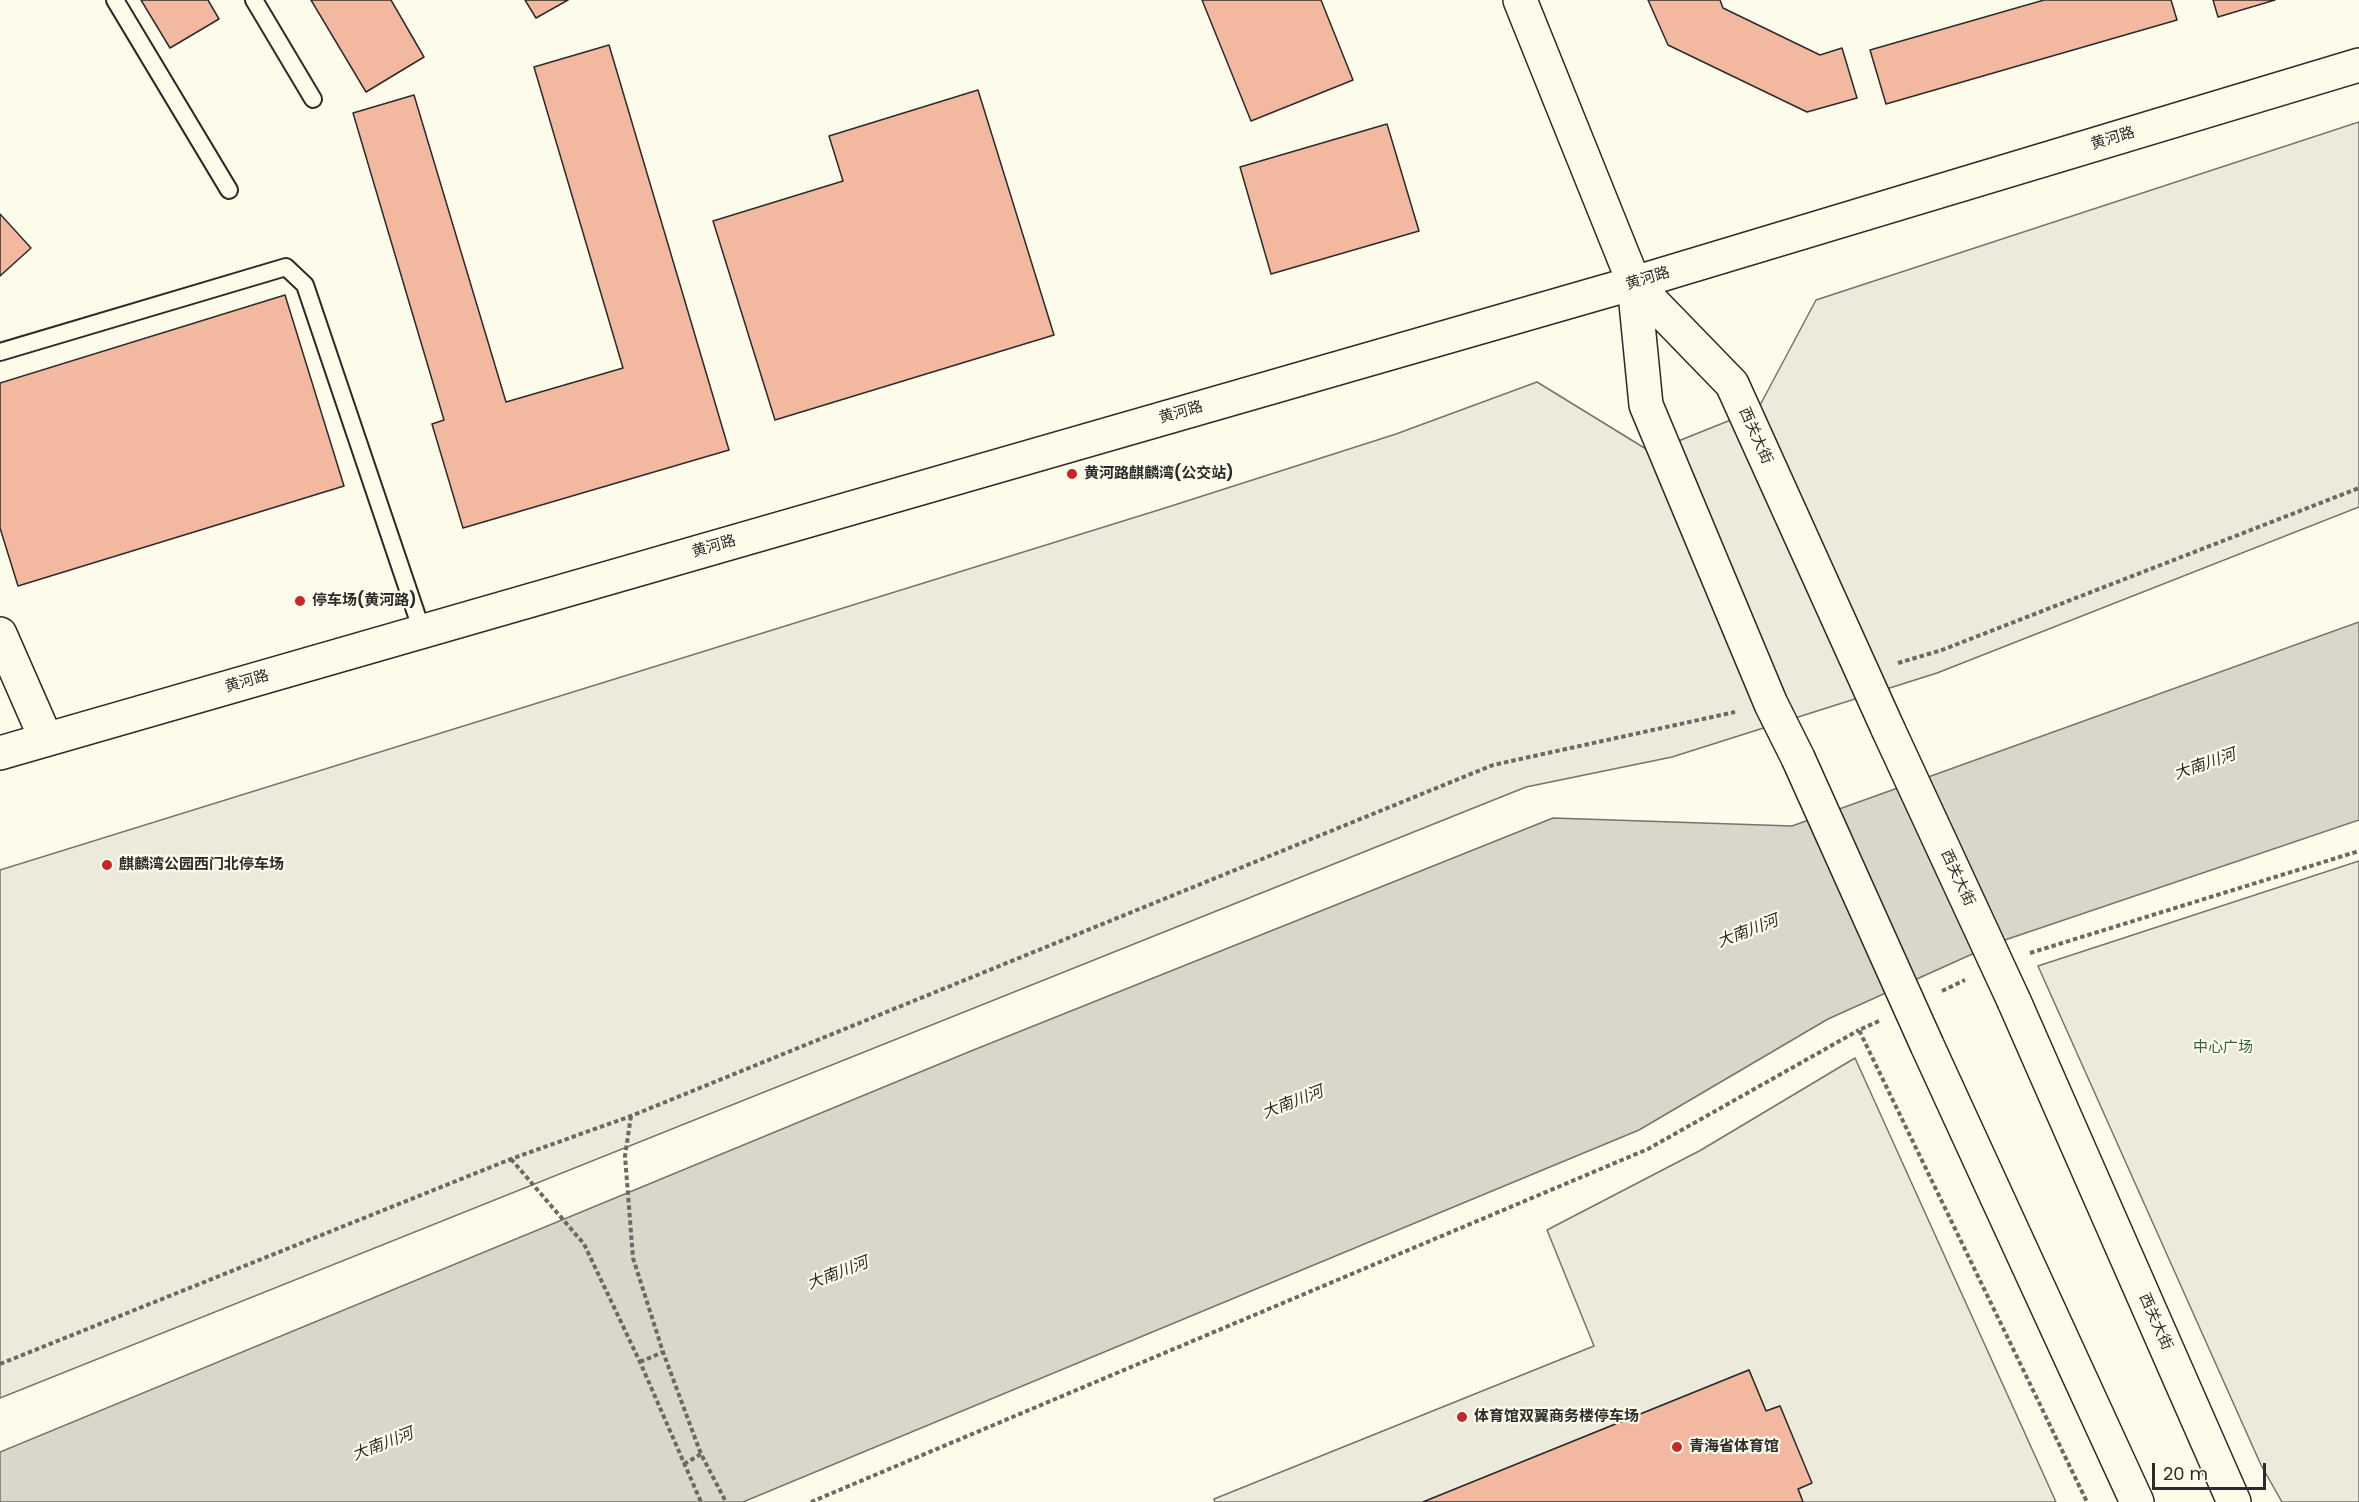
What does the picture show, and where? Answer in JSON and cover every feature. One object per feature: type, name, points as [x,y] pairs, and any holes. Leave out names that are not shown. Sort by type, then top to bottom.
[{"type":"main road","name":"西关大街","points":[[1520,0],[1634,283],[1646,405],[1771,704],[1798,758],[1927,1045],[2138,1502]]},
{"type":"main road","name":"黄河路","points":[[0,753],[1634,283],[2359,65]]},
{"type":"main road","name":"西关大街","points":[[1634,283],[1732,384],[2014,1001],[2234,1502]]},
{"type":"main road","points":[[0,634],[46,740]]},
{"type":"lane","points":[[116,0],[229,190]]},
{"type":"lane","points":[[254,0],[313,99]]},
{"type":"lane","points":[[0,352],[286,267],[305,285],[422,631]]},
{"type":"path","points":[[1863,674],[1942,650],[2359,488]]},
{"type":"path","points":[[0,1364],[511,1159],[631,1116],[1493,765],[1771,704]]},
{"type":"path","points":[[811,1502],[1648,1149],[1859,1030]]},
{"type":"path","points":[[631,1116],[625,1156],[633,1258],[663,1352],[701,1454],[726,1502]]},
{"type":"path","points":[[511,1159],[584,1244],[640,1362],[701,1502]]},
{"type":"path","points":[[640,1362],[663,1352]]},
{"type":"path","points":[[684,1464],[701,1454]]},
{"type":"green space","points":[[2359,122],[2359,507],[1937,673],[1672,757],[1526,787],[0,1398],[0,870],[1165,508],[1396,434],[1537,382],[1651,452],[1758,409],[1816,300]]},
{"type":"green space","name":"中心广场","points":[[2359,861],[2359,1502],[2282,1502],[2261,1465],[2038,966]]},
{"type":"shaded area","points":[[1855,1058],[2056,1502],[1803,1502],[1798,1489],[1811,1483],[1780,1406],[1766,1411],[1749,1370],[1423,1502],[1215,1502],[1214,1499],[1594,1346],[1547,1230],[1701,1150]]},
{"type":"water","name":"大南川河","points":[[2359,622],[2359,820],[1999,942],[1828,1019],[1639,1130],[743,1502],[0,1502],[0,1452],[971,1051],[1553,818],[1792,826]]},
{"type":"building","points":[[141,0],[208,0],[219,19],[170,48]]},
{"type":"building","points":[[311,0],[391,0],[424,57],[366,92]]},
{"type":"building","points":[[525,0],[568,0],[536,18]]},
{"type":"building","points":[[1202,0],[1321,0],[1353,80],[1251,121]]},
{"type":"building","points":[[1648,0],[1720,0],[1723,8],[1820,55],[1842,48],[1857,98],[1807,112],[1668,45]]},
{"type":"building","points":[[2044,0],[2171,0],[2177,20],[1886,104],[1870,50]]},
{"type":"building","points":[[2213,0],[2275,0],[2218,17]]},
{"type":"building","points":[[609,45],[729,450],[463,528],[432,424],[444,420],[353,113],[414,95],[506,402],[623,368],[534,67]]},
{"type":"building","points":[[978,90],[1054,335],[775,420],[713,221],[843,181],[829,136]]},
{"type":"building","points":[[1387,124],[1419,231],[1271,274],[1240,167]]},
{"type":"building","points":[[0,214],[31,248],[0,276]]},
{"type":"building","points":[[285,295],[344,486],[18,586],[0,528],[0,383]]},
{"type":"building","name":"青海省体育馆","points":[[1749,1370],[1766,1411],[1780,1406],[1812,1483],[1798,1489],[1803,1502],[1423,1502]]},
{"type":"place","name":"黄河路麒麟湾(公交站)","points":[[1072,474]]},
{"type":"place","name":"停车场(黄河路)","points":[[300,601]]},
{"type":"place","name":"麒麟湾公园西门北停车场","points":[[107,865]]},
{"type":"place","name":"体育馆双翼商务楼停车场","points":[[1462,1417]]},
{"type":"place","name":"青海省体育馆","points":[[1677,1447]]}]
